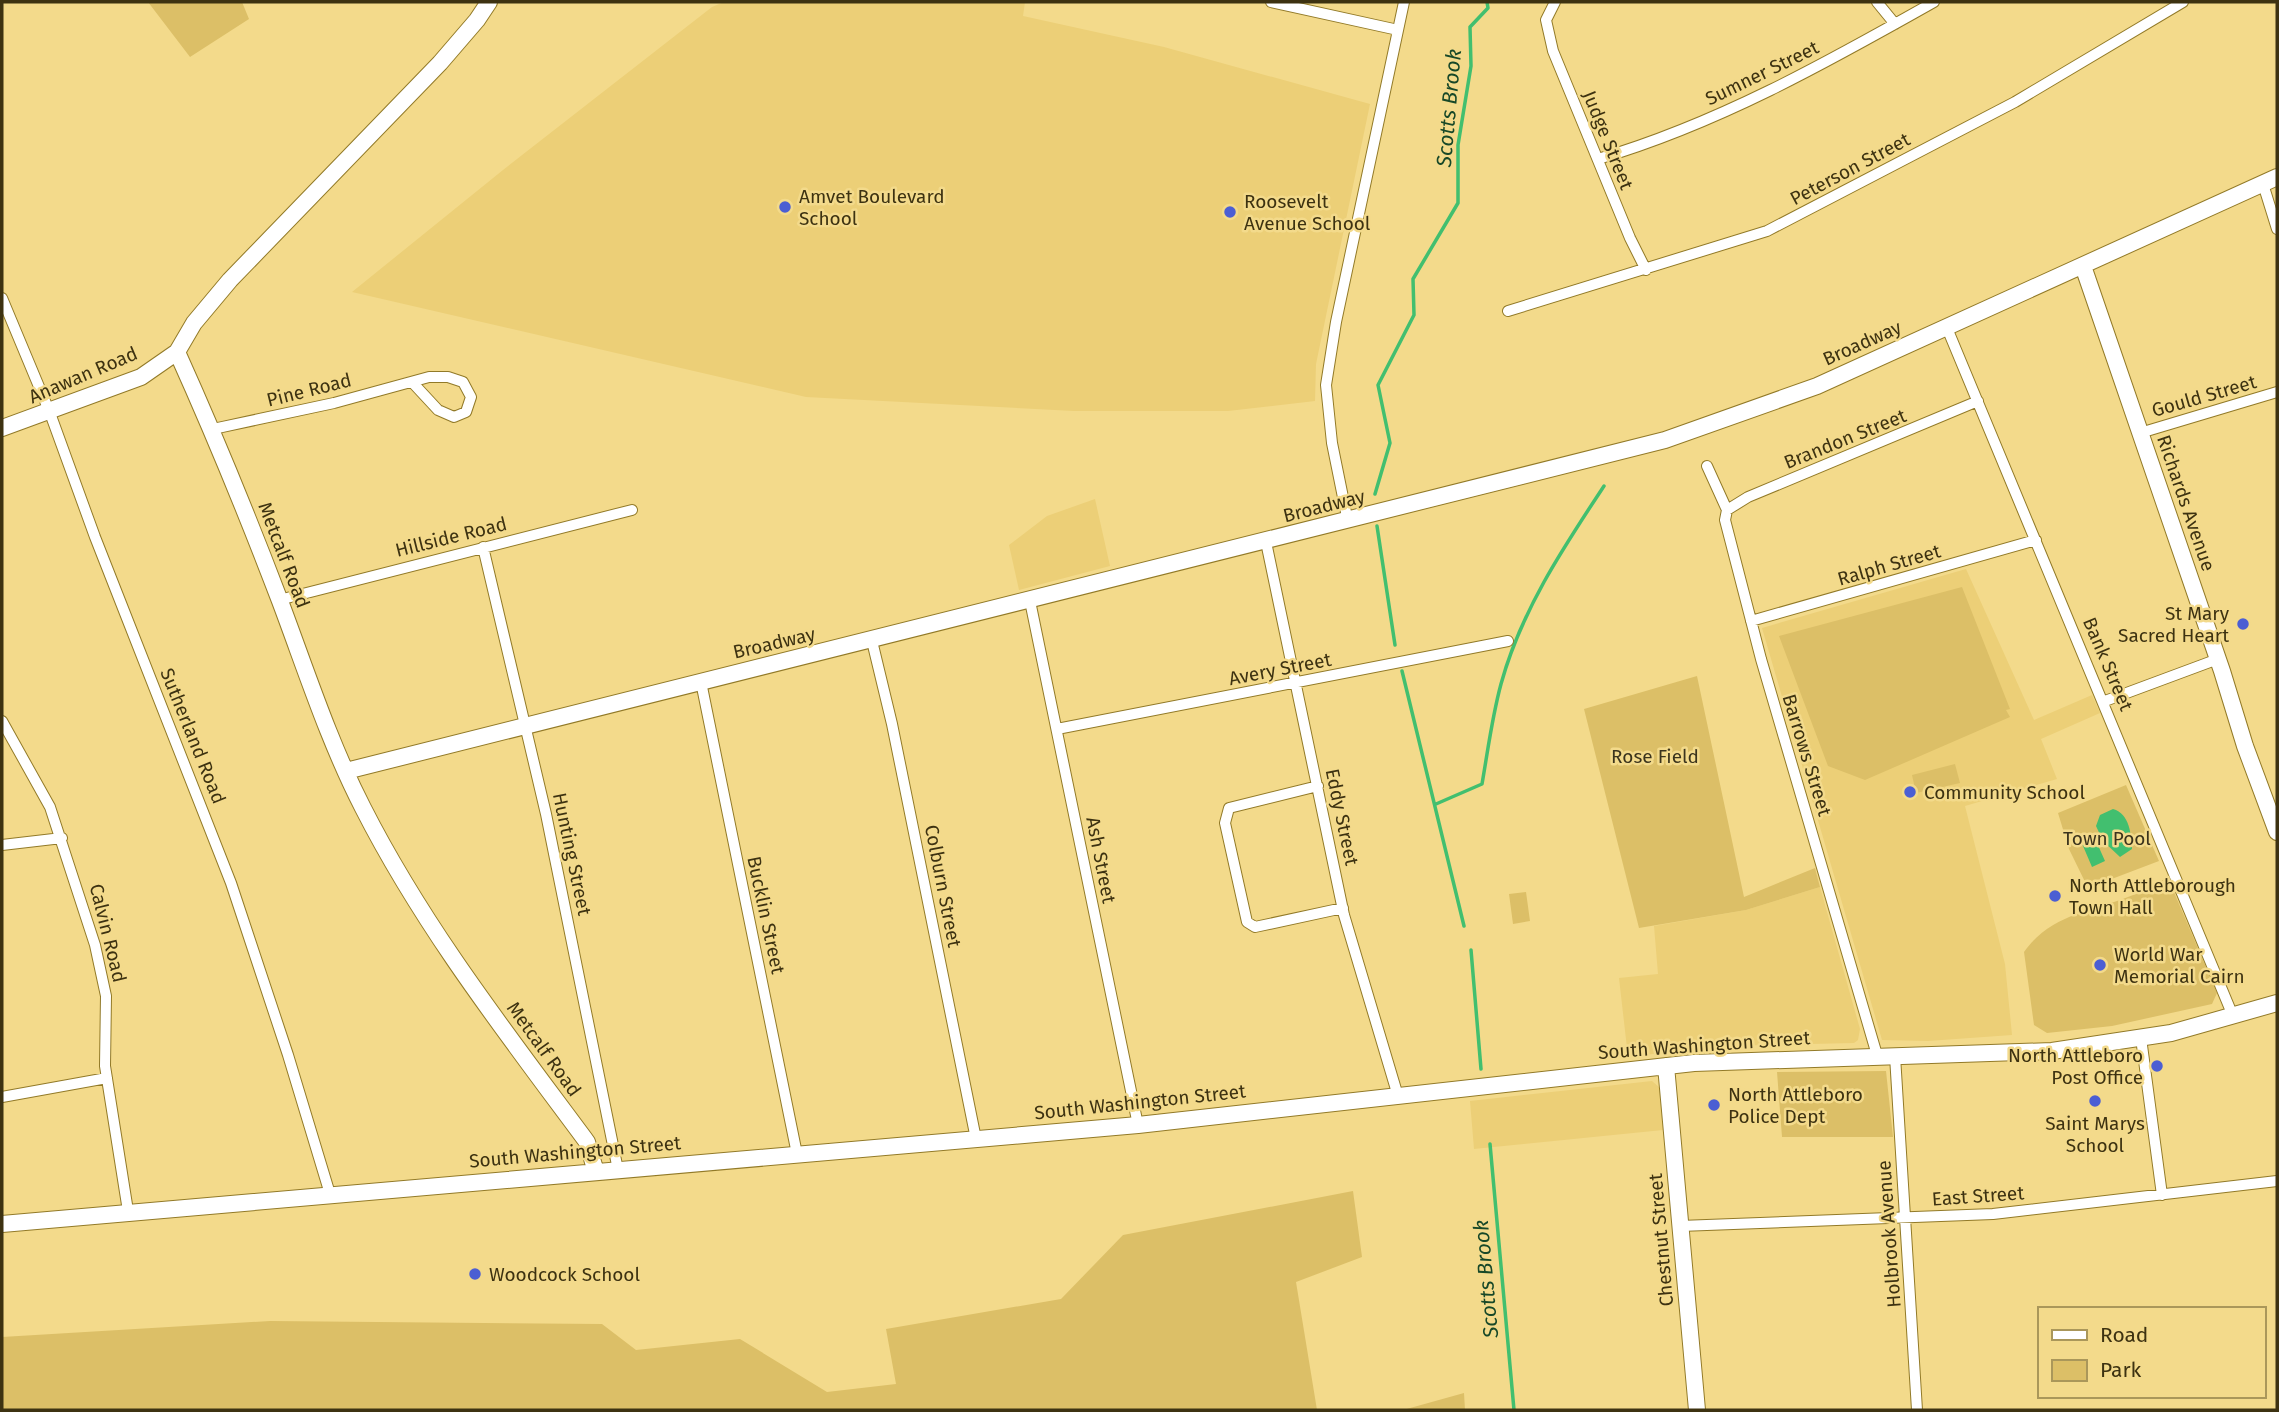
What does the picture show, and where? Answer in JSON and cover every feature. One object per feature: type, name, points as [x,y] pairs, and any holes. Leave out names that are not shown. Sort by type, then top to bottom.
[{"type":"street","points":[[177,352],[194,323],[230,280],[440,63],[489,2]]},
{"type":"street","points":[[1271,2],[1398,30]]},
{"type":"street","points":[[1348,522],[1332,443],[1326,385],[1336,322],[1404,2]]},
{"type":"street","name":"Judge Street","points":[[1555,2],[1546,20],[1553,51],[1646,270]]},
{"type":"street","points":[[1877,2],[1895,24]]},
{"type":"street","name":"Sumner Street","points":[[1598,159],[1688,128],[1749,101],[1934,2]]},
{"type":"street","name":"Peterson Street","points":[[1508,311],[1768,231],[2015,102],[2183,2]]},
{"type":"street","points":[[2270,181],[2277,229]]},
{"type":"street","name":"Broadway","points":[[346,771],[1604,458],[1711,426],[1817,386],[2270,181]]},
{"type":"street","name":"Richards Avenue","points":[[2083,266],[2218,659],[2245,746],[2277,832]]},
{"type":"street","name":"Sutherland Road","points":[[2,298],[50,413],[95,537],[231,883],[292,1066],[330,1194]]},
{"type":"street","name":"Bank Street","points":[[1947,328],[2105,701],[2233,1016]]},
{"type":"street","name":"Anawan Road","points":[[2,428],[50,413],[141,377],[177,352]]},
{"type":"street","name":"Metcalf Road","points":[[177,352],[213,429],[362,807],[427,920],[587,1142],[596,1172]]},
{"type":"street","name":"Pine Road","points":[[213,429],[412,382],[448,377],[463,382],[471,397],[466,412],[454,417],[438,410],[412,382]]},
{"type":"street","name":"Gould Street","points":[[2140,433],[2277,392]]},
{"type":"street","name":"Brandon Street","points":[[1727,510],[1748,498],[1978,401]]},
{"type":"street","name":"Barrows Street","points":[[1707,466],[1727,510],[1725,520],[1751,621],[1877,1055]]},
{"type":"street","name":"Hillside Road","points":[[279,600],[632,510]]},
{"type":"street","name":"Ralph Street","points":[[1751,621],[2036,540]]},
{"type":"street","name":"Eddy Street","points":[[1266,542],[1343,908],[1398,1096]]},
{"type":"street","name":"Hunting Street","points":[[483,547],[526,725],[618,1170]]},
{"type":"street","name":"Ash Street","points":[[1031,601],[1138,1125]]},
{"type":"street","name":"Colburn Street","points":[[872,641],[900,761],[976,1139]]},
{"type":"street","name":"Avery Street","points":[[1057,729],[1296,685],[1508,641]]},
{"type":"street","points":[[2105,701],[2218,659]]},
{"type":"street","name":"Bucklin Street","points":[[701,682],[797,1154]]},
{"type":"street","name":"Calvin Road","points":[[2,721],[33,771],[62,838],[95,945],[106,996],[107,1078],[128,1211]]},
{"type":"street","points":[[1318,786],[1229,807],[1225,823],[1247,922],[1255,927],[1343,908]]},
{"type":"street","points":[[2,845],[62,838]]},
{"type":"street","name":"South Washington Street","points":[[2,1224],[1138,1125],[1666,1066],[1877,1055],[2052,1051],[2141,1038],[2277,1003]]},
{"type":"street","points":[[2141,1038],[2162,1195]]},
{"type":"street","name":"Holbrook Avenue","points":[[1895,1056],[1917,1410]]},
{"type":"street","name":"Chestnut Street","points":[[1666,1066],[1697,1410]]},
{"type":"street","points":[[2,1097],[107,1078]]},
{"type":"street","name":"East Street","points":[[1680,1226],[1993,1214],[2277,1181]]},
{"type":"shaded area","name":"Amvet Boulevard School","points":[[724,2],[1025,2],[1023,16],[1164,47],[1370,104],[1316,364],[1315,401],[1228,411],[1074,411],[806,397],[352,292],[712,7]]},
{"type":"shaded area","points":[[1095,499],[1110,566],[1019,590],[1009,545],[1047,516]]},
{"type":"shaded area","name":"Community School","points":[[1966,569],[2034,720],[2092,695],[2100,713],[2041,739],[2057,779],[1965,806],[2005,964],[2012,1035],[1928,1041],[1882,1040],[1762,628]]},
{"type":"shaded area","points":[[2113,809],[2123,815],[2131,837],[2132,849],[2120,857],[2103,841],[2096,826],[2100,815]]},
{"type":"shaded area","points":[[2093,834],[2105,861],[2092,867],[2080,839]]},
{"type":"shaded area","points":[[1820,887],[1860,1029],[1858,1040],[1854,1043],[1718,1046],[1628,1057],[1619,978],[1658,974],[1654,926],[1746,910]]},
{"type":"shaded area","points":[[1652,1081],[1660,1088],[1663,1130],[1474,1149],[1470,1101]]},
{"type":"green space","points":[[148,2],[242,2],[249,19],[190,57]]},
{"type":"green space","points":[[1962,587],[2010,709],[2006,710],[2010,717],[1865,780],[1828,766],[1779,636]]},
{"type":"green space","name":"Rose Field","points":[[1697,676],[1744,897],[1815,868],[1820,887],[1746,910],[1639,928],[1584,709]]},
{"type":"green space","points":[[1955,764],[1960,783],[1916,793],[1912,775]]},
{"type":"green space","name":"Town Pool","points":[[2126,785],[2159,861],[2088,888],[2069,849],[2058,813]]},
{"type":"green space","points":[[2168,878],[2217,993],[2212,1004],[2112,1026],[2047,1033],[2034,1025],[2024,952],[2034,940],[2058,922],[2128,897]]},
{"type":"green space","points":[[1526,892],[1530,921],[1513,924],[1509,894]]},
{"type":"green space","points":[[1886,1071],[1893,1137],[1782,1137],[1777,1072]]},
{"type":"green space","points":[[1353,1191],[1362,1257],[1296,1282],[1317,1410],[2,1410],[2,1337],[270,1321],[602,1324],[636,1350],[740,1339],[827,1392],[896,1384],[886,1329],[1061,1299],[1123,1235]]},
{"type":"green space","points":[[1464,1393],[1465,1410],[1403,1410]]},
{"type":"waterway","name":"Scotts Brook","points":[[1375,494],[1390,443],[1378,385],[1414,315],[1413,279],[1458,203],[1458,145],[1471,66],[1470,27],[1488,8],[1487,2]]},
{"type":"waterway","points":[[1436,804],[1482,784],[1498,696],[1509,657],[1545,581],[1604,486]]},
{"type":"waterway","name":"Scotts Brook","points":[[1377,526],[1395,645]]},
{"type":"waterway","name":"Scotts Brook","points":[[1402,671],[1464,926]]},
{"type":"waterway","name":"Scotts Brook","points":[[1471,950],[1481,1069]]},
{"type":"waterway","name":"Scotts Brook","points":[[1490,1144],[1514,1410]]},
{"type":"place","name":"Amvet Boulevard School","points":[[785,207]]},
{"type":"place","name":"Roosevelt Avenue School","points":[[1230,212]]},
{"type":"place","name":"St Mary Sacred Heart","points":[[2243,624]]},
{"type":"place","name":"Community School","points":[[1910,792]]},
{"type":"place","name":"North Attleborough Town Hall","points":[[2055,896]]},
{"type":"place","name":"World War Memorial Cairn","points":[[2100,965]]},
{"type":"place","name":"North Attleboro Post Office","points":[[2157,1066]]},
{"type":"place","name":"Saint Marys School","points":[[2095,1101]]},
{"type":"place","name":"North Attleboro Police Dept","points":[[1714,1105]]},
{"type":"place","name":"Woodcock School","points":[[475,1274]]}]
